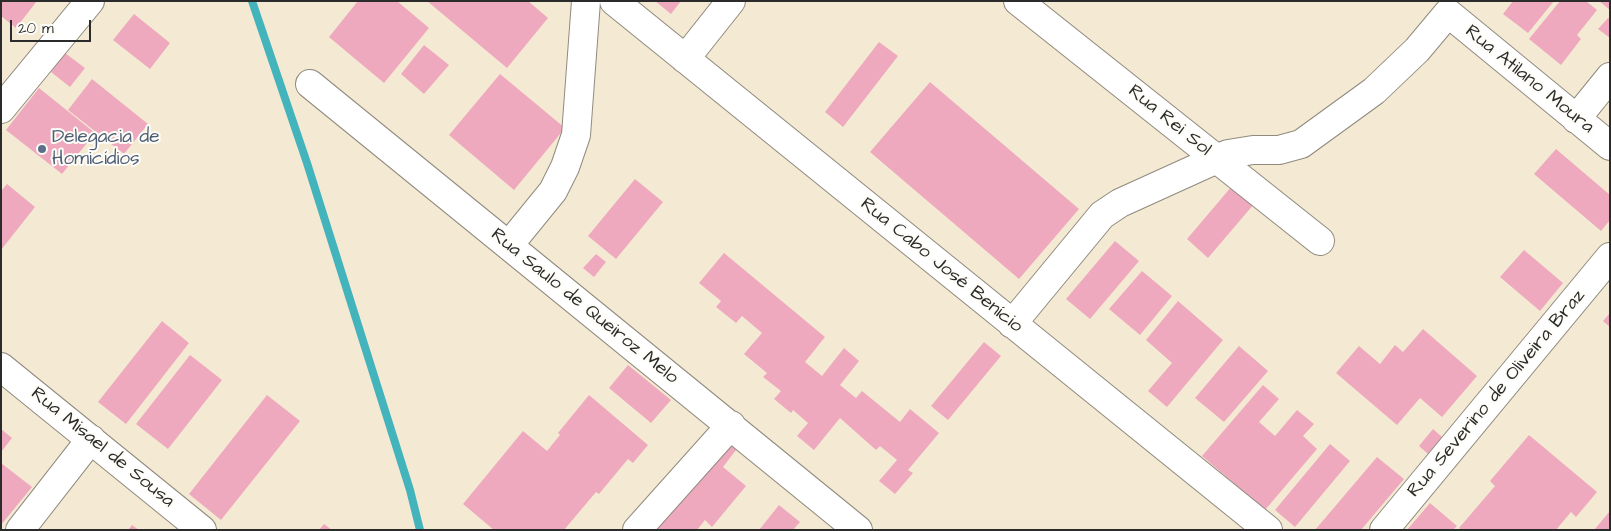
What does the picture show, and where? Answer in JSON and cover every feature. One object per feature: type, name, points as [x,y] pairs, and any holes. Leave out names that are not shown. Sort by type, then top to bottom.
[{"type":"street","points":[[1,108],[90,1]]},
{"type":"street","points":[[509,245],[553,191],[566,167],[576,135],[586,1]]},
{"type":"street","name":"Rua Cabo José Benício","points":[[614,1],[1268,530]]},
{"type":"street","points":[[685,59],[731,1]]},
{"type":"street","name":"Rua Rei Sol","points":[[1018,1],[1320,241]]},
{"type":"street","name":"Rua Atilano Moura","points":[[1217,159],[1228,154],[1252,150],[1279,150],[1301,144],[1374,91],[1416,50],[1448,14],[1610,146]]},
{"type":"street","points":[[1576,119],[1610,77]]},
{"type":"street","name":"Rua Saulo de Queiroz Melo","points":[[310,84],[858,530]]},
{"type":"street","points":[[1012,324],[1102,215],[1120,203],[1217,159]]},
{"type":"street","name":"Rua Severino de Oliveira Braz","points":[[1384,530],[1610,257]]},
{"type":"street","name":"Rua Misael de Sousa","points":[[1,367],[202,530]]},
{"type":"street","points":[[637,530],[731,425]]},
{"type":"street","points":[[20,530],[91,439]]},
{"type":"building","points":[[1,1],[37,1],[16,28],[1,16]]},
{"type":"building","points":[[358,1],[397,1],[429,28],[384,83],[329,37]]},
{"type":"building","points":[[427,1],[528,1],[548,18],[507,68]]},
{"type":"building","points":[[655,1],[681,1],[671,14]]},
{"type":"building","points":[[1513,1],[1554,1],[1528,33],[1503,14]]},
{"type":"building","points":[[1560,1],[1586,1],[1597,10],[1577,35],[1581,39],[1561,65],[1529,39]]},
{"type":"building","points":[[1599,1],[1610,1],[1610,10]]},
{"type":"building","points":[[134,14],[170,43],[150,69],[113,40]]},
{"type":"building","points":[[1608,18],[1610,19],[1610,38],[1598,29]]},
{"type":"building","points":[[879,42],[898,56],[843,127],[825,112]]},
{"type":"building","points":[[424,45],[449,65],[424,94],[401,74]]},
{"type":"building","points":[[65,53],[85,68],[70,87],[51,72]]},
{"type":"building","points":[[500,74],[565,128],[514,190],[449,135]]},
{"type":"building","points":[[92,79],[148,124],[124,154],[68,110]]},
{"type":"building","points":[[930,82],[1079,209],[1019,279],[870,152]]},
{"type":"building","points":[[39,88],[95,133],[62,174],[6,130]]},
{"type":"building","points":[[1556,149],[1610,195],[1610,220],[1601,231],[1534,174]]},
{"type":"building","points":[[635,179],[663,202],[616,259],[588,236]]},
{"type":"building","points":[[7,184],[35,207],[1,250],[1,191]]},
{"type":"building","points":[[1232,186],[1254,204],[1208,258],[1187,239]]},
{"type":"building","points":[[1115,241],[1139,261],[1090,319],[1066,299]]},
{"type":"building","points":[[1524,250],[1563,283],[1540,311],[1500,277]]},
{"type":"building","points":[[724,253],[825,337],[805,362],[822,376],[844,348],[859,361],[840,385],[856,398],[862,391],[900,422],[910,409],[939,433],[908,470],[913,473],[895,494],[879,481],[897,460],[880,446],[876,450],[840,418],[814,450],[797,436],[808,423],[793,410],[791,413],[774,399],[781,391],[763,377],[767,373],[744,354],[762,333],[742,316],[736,323],[716,307],[721,301],[699,283]]},
{"type":"building","points":[[596,254],[606,262],[594,277],[583,268]]},
{"type":"building","points":[[1142,271],[1172,296],[1140,335],[1109,309]]},
{"type":"building","points":[[1178,301],[1223,340],[1167,407],[1148,391],[1172,363],[1146,340]]},
{"type":"building","points":[[1610,313],[1610,327],[1603,321]]},
{"type":"building","points":[[162,321],[189,343],[126,424],[98,402]]},
{"type":"building","points":[[1423,329],[1477,376],[1442,417],[1420,398],[1397,425],[1336,373],[1359,346],[1380,364],[1395,345],[1403,352]]},
{"type":"building","points":[[984,342],[1001,356],[948,420],[931,406]]},
{"type":"building","points":[[1239,346],[1268,371],[1224,422],[1195,398]]},
{"type":"building","points":[[190,355],[222,380],[168,449],[136,424]]},
{"type":"building","points":[[628,365],[671,400],[651,423],[609,388]]},
{"type":"building","points":[[1263,385],[1279,399],[1259,422],[1275,436],[1297,410],[1314,424],[1303,436],[1317,449],[1265,510],[1202,456]]},
{"type":"building","points":[[267,395],[300,421],[221,520],[189,494]]},
{"type":"building","points":[[589,395],[648,445],[633,463],[628,459],[599,494],[596,492],[564,530],[494,530],[463,504],[523,431],[547,451],[560,435],[558,433]]},
{"type":"building","points":[[1,429],[12,438],[1,452]]},
{"type":"building","points":[[1433,429],[1442,437],[1428,454],[1419,446]]},
{"type":"building","points":[[1529,435],[1597,492],[1576,517],[1571,512],[1556,530],[1461,530],[1459,528],[1495,486],[1490,481]]},
{"type":"building","points":[[726,441],[736,450],[723,467],[746,486],[712,527],[705,520],[697,530],[653,530]]},
{"type":"building","points":[[1330,444],[1350,461],[1295,527],[1275,510]]},
{"type":"building","points":[[1377,457],[1404,479],[1361,530],[1315,530]]},
{"type":"building","points":[[1,463],[32,487],[1,525]]},
{"type":"building","points":[[1430,503],[1457,526],[1453,530],[1407,530]]},
{"type":"building","points":[[779,505],[800,522],[793,530],[759,530]]},
{"type":"building","points":[[1610,511],[1610,530],[1594,530]]},
{"type":"building","points":[[324,524],[332,530],[319,530]]},
{"type":"building","points":[[132,525],[139,530],[128,530]]},
{"type":"waterway","points":[[252,1],[307,163],[410,490],[420,530]]},
{"type":"place","name":"Delegacia de Homicídios","points":[[42,149]]}]
